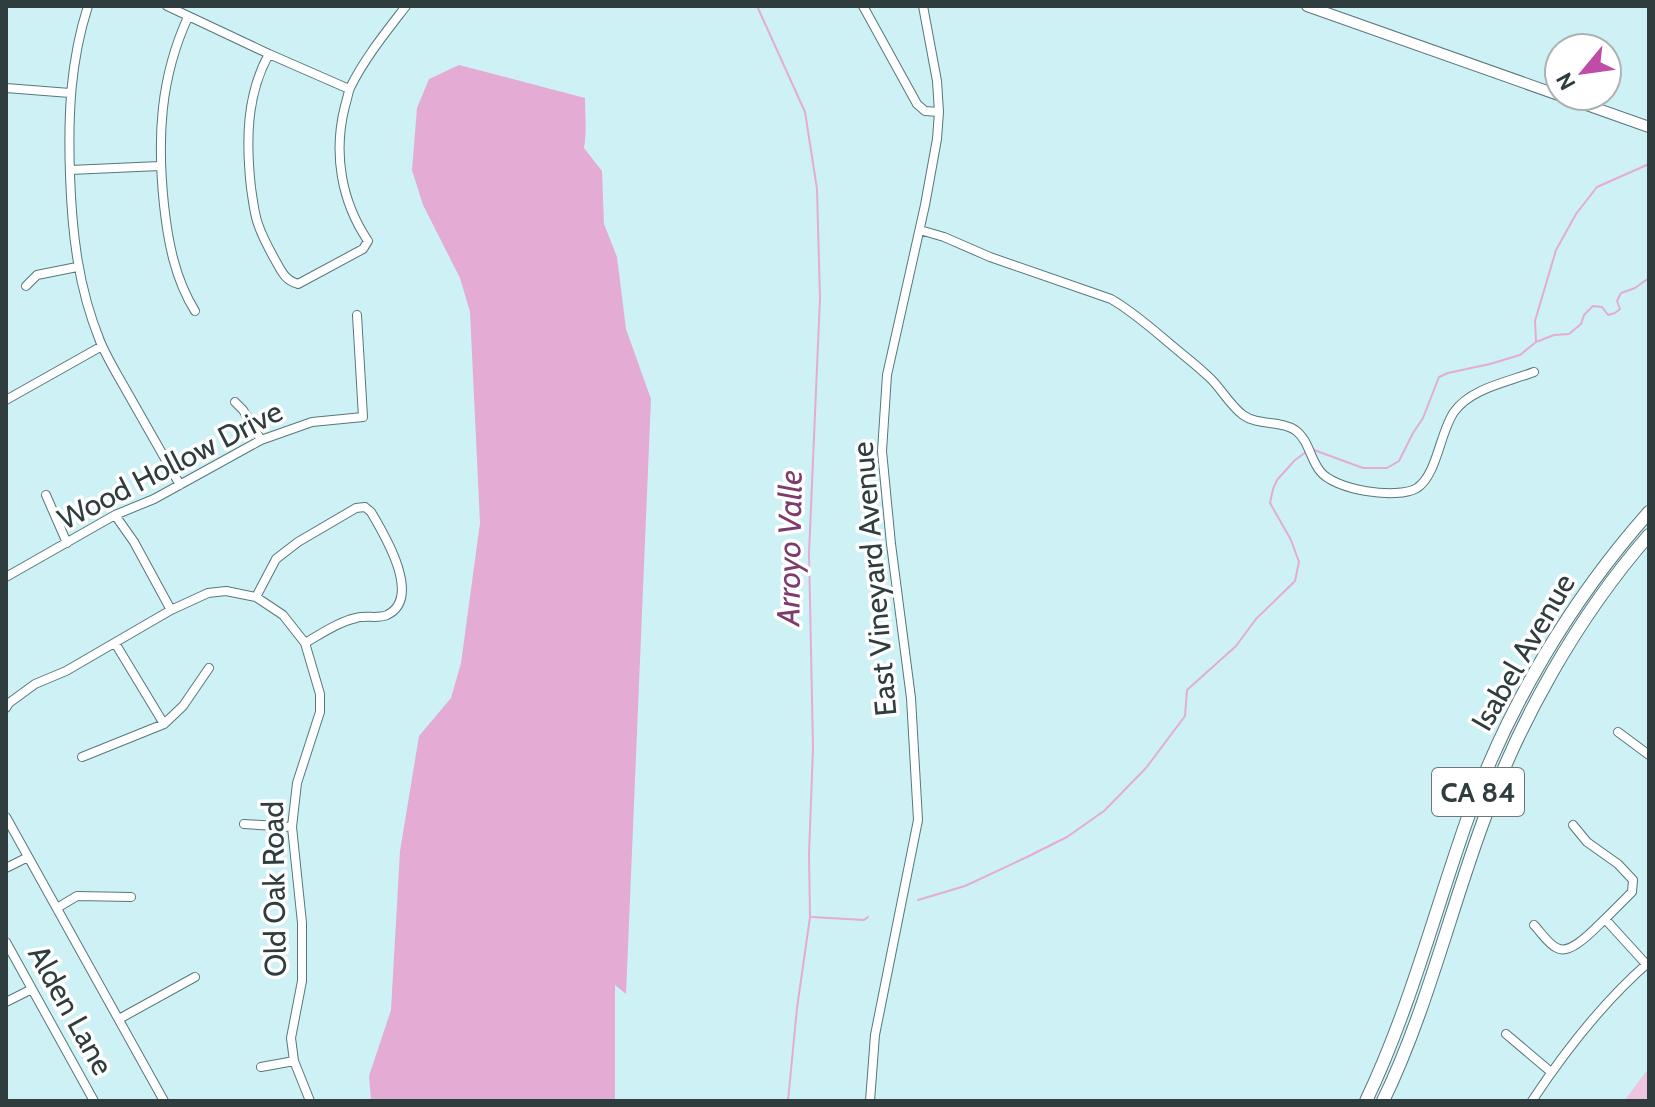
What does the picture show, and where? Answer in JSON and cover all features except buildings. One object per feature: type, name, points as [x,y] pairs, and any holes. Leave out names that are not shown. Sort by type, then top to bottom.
[{"type":"highway","name":"Isabel Avenue","points":[[1366,1101],[1398,1023],[1474,802],[1505,731],[1535,673],[1576,606],[1649,512]]},
{"type":"highway","name":"Isabel Avenue","points":[[1383,1101],[1402,1056],[1485,816],[1518,738],[1548,681],[1589,615],[1649,535]]},
{"type":"main road","points":[[1307,6],[1649,127]]},
{"type":"street","points":[[88,6],[75,54],[68,139],[71,217],[77,267],[83,295],[102,346],[180,485]]},
{"type":"street","points":[[167,6],[349,89]]},
{"type":"street","points":[[269,54],[256,82],[250,109],[248,137],[254,211],[284,277],[298,284],[363,249],[368,241],[359,228],[342,183],[340,124],[349,89],[406,6]]},
{"type":"street","points":[[863,6],[917,104],[921,109],[939,112]]},
{"type":"street","name":"East Vineyard Avenue","points":[[870,1101],[875,1035],[918,820],[911,698],[882,451],[887,375],[937,139],[937,81],[923,6]]},
{"type":"street","points":[[188,17],[176,43],[166,86],[160,125],[160,166],[171,255],[187,299],[195,311]]},
{"type":"street","points":[[6,88],[70,93]]},
{"type":"street","points":[[70,170],[160,166]]},
{"type":"street","points":[[920,230],[1098,294],[1127,308],[1209,377],[1247,418],[1291,427],[1303,438],[1319,471],[1328,480],[1350,489],[1396,493],[1415,489],[1430,472],[1454,412],[1465,400],[1534,372]]},
{"type":"street","points":[[26,286],[37,275],[77,267]]},
{"type":"street","name":"Wood Hollow Drive","points":[[6,577],[115,515],[180,485],[261,440],[312,422],[363,417],[357,315]]},
{"type":"street","points":[[6,400],[102,346]]},
{"type":"street","points":[[235,402],[261,440]]},
{"type":"street","points":[[46,495],[67,543]]},
{"type":"street","points":[[256,597],[276,559],[298,542],[356,508],[365,507],[371,512],[399,565],[402,593],[397,606],[390,614],[371,615],[341,623],[305,643]]},
{"type":"street","points":[[115,515],[141,554],[171,610]]},
{"type":"street","name":"Old Oak Road","points":[[6,708],[35,684],[66,671],[171,610],[208,593],[226,591],[256,597],[283,615],[305,643],[320,694],[320,712],[297,783],[292,827],[302,923],[302,981],[291,1038],[294,1061],[310,1101]]},
{"type":"street","points":[[115,643],[164,724]]},
{"type":"street","points":[[82,757],[164,724],[183,706],[209,668]]},
{"type":"street","points":[[1618,732],[1649,755]]},
{"type":"street","points":[[6,817],[164,1101]]},
{"type":"street","points":[[244,824],[292,827]]},
{"type":"street","points":[[1534,925],[1557,948],[1571,948],[1632,892],[1633,880],[1618,864],[1587,842],[1573,825]]},
{"type":"street","points":[[6,868],[28,857]]},
{"type":"street","points":[[57,908],[77,896],[131,897]]},
{"type":"street","points":[[1532,1101],[1551,1072],[1618,992],[1648,963],[1605,919]]},
{"type":"street","name":"Alden Lane","points":[[6,942],[94,1101]]},
{"type":"street","points":[[119,1019],[195,977]]},
{"type":"street","points":[[6,1002],[32,989]]},
{"type":"street","points":[[1506,1034],[1551,1072]]},
{"type":"street","points":[[261,1067],[294,1061]]},
{"type":"shaded area","points":[[459,65],[585,98],[584,148],[602,171],[604,224],[617,257],[626,329],[651,399],[626,994],[615,985],[615,1101],[371,1101],[369,1076],[391,1010],[400,851],[419,736],[451,698],[461,663],[480,523],[470,312],[460,278],[423,205],[412,170],[417,108],[429,79]]},
{"type":"shaded area","points":[[1649,1068],[1649,1101],[1624,1101]]},
{"type":"waterway","name":"Arroyo Valle","points":[[757,6],[805,112],[817,189],[820,298],[809,553],[813,748],[810,917],[788,1101]]},
{"type":"waterway","points":[[1536,341],[1535,321],[1556,250],[1576,214],[1597,187],[1649,164]]},
{"type":"waterway","points":[[1314,450],[1363,468],[1387,468],[1399,461],[1423,418],[1439,377],[1520,355],[1536,342],[1554,335],[1569,334],[1581,324],[1584,315],[1593,306],[1602,307],[1608,315],[1615,313],[1620,309],[1617,301],[1621,293],[1649,278]]},
{"type":"waterway","points":[[918,900],[965,886],[1067,837],[1104,811],[1146,768],[1185,716],[1187,690],[1236,646],[1256,619],[1295,581],[1299,562],[1291,540],[1270,503],[1277,480],[1306,452]]},
{"type":"waterway","points":[[812,917],[864,920],[868,917]]}]
